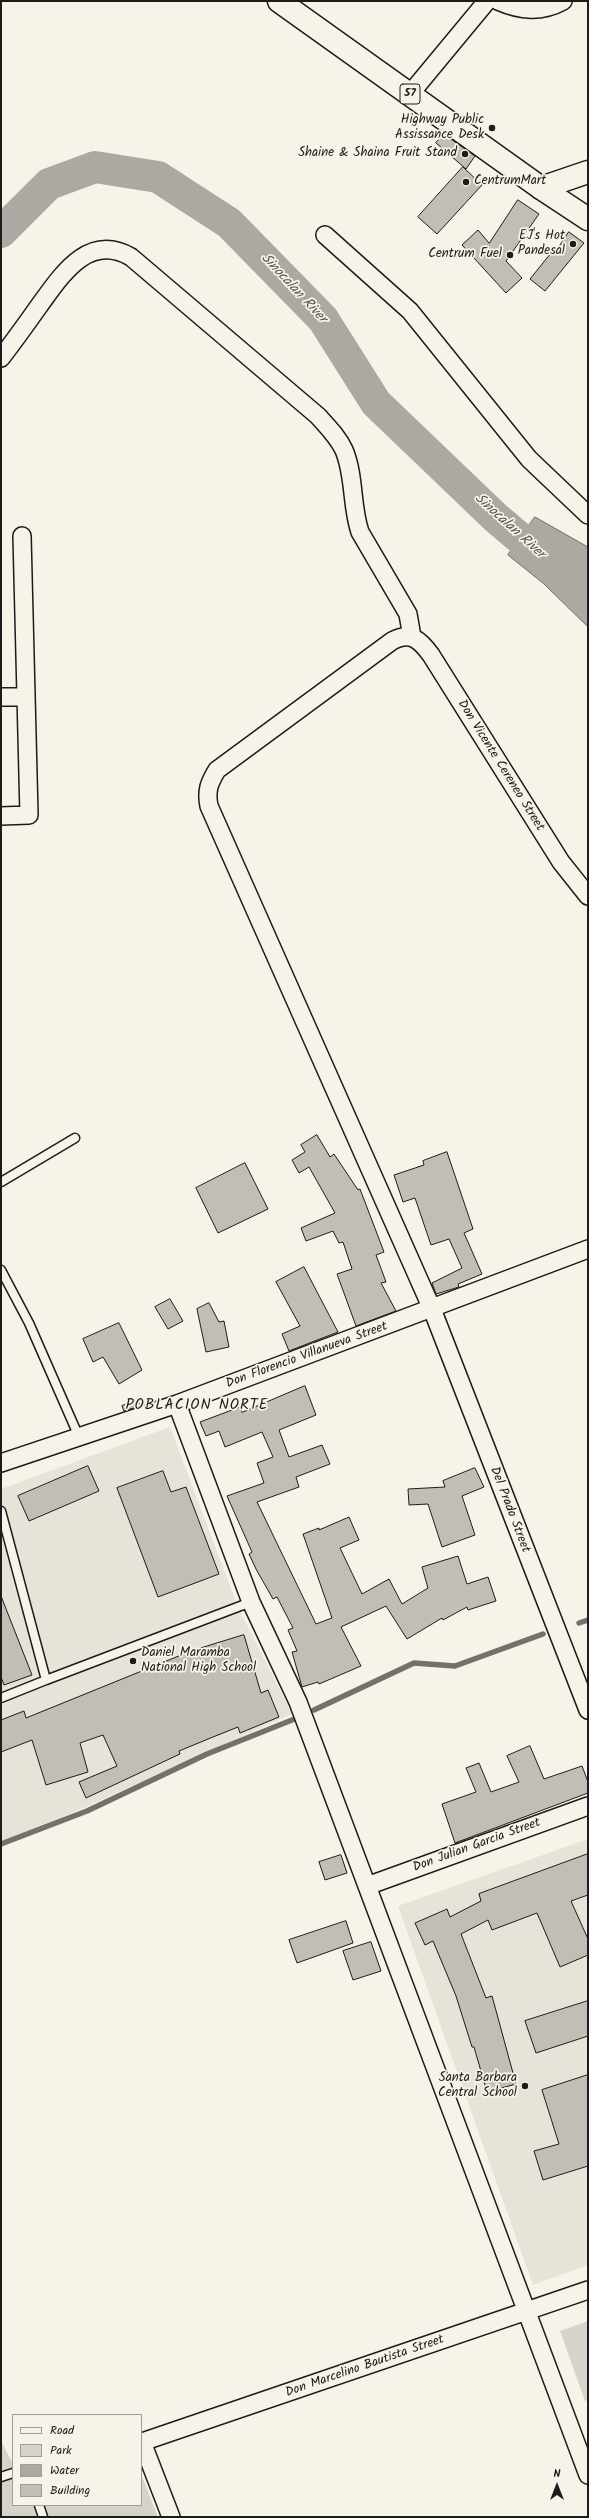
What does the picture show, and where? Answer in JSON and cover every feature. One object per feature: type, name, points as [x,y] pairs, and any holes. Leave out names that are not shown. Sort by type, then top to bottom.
[{"type":"main road","name":"57","points":[[279,1],[541,188],[588,219]]},
{"type":"main road","points":[[541,188],[588,172]]},
{"type":"street","points":[[410,94],[487,1]]},
{"type":"street","points":[[498,1],[513,8],[528,10],[549,8],[563,1]]},
{"type":"street","points":[[325,235],[410,311],[529,459],[588,514]]},
{"type":"street","points":[[1,358],[68,266],[85,255],[105,249],[119,250],[131,257],[318,416],[335,434],[344,451],[353,492],[355,517],[360,532],[408,614],[412,637]]},
{"type":"street","points":[[1,816],[29,815],[22,536]]},
{"type":"street","name":"Del Prado Street","points":[[412,637],[402,636],[392,641],[217,770],[209,783],[207,794],[209,806],[432,1309],[588,1710]]},
{"type":"street","name":"Don Vicente Cereneo Street","points":[[412,637],[420,641],[431,655],[561,862],[588,896]]},
{"type":"street","points":[[1,697],[26,697]]},
{"type":"street","name":"Don Florencio Villanueva Street","points":[[1,1463],[177,1404],[588,1249]]},
{"type":"street","points":[[177,1404],[251,1602],[298,1702],[588,2475]]},
{"type":"street","name":"Don Julian Garcia Street","points":[[367,1886],[588,1806]]},
{"type":"street","name":"Don Marcelino Bautista Street","points":[[142,2442],[588,2290]]},
{"type":"street","points":[[142,2442],[171,2517]]},
{"type":"lane","points":[[1,1182],[76,1138]]},
{"type":"lane","points":[[1,1270],[30,1323],[79,1437]]},
{"type":"lane","points":[[1,1511],[46,1680]]},
{"type":"lane","points":[[1,1698],[251,1602]]},
{"type":"lane","points":[[1,2477],[12,2473]]},
{"type":"lane","points":[[39,2506],[43,2517]]},
{"type":"shaded area","name":"Daniel Maramba National High School","points":[[170,1427],[238,1607],[292,1714],[1,1845],[1,1489]]},
{"type":"shaded area","name":"Santa Barbara Central School","points":[[588,1839],[588,2265],[533,2285],[398,1906]]},
{"type":"green space","points":[[588,2321],[588,2400],[585,2401],[560,2331]]},
{"type":"green space","points":[[1,2441],[12,2462],[12,2506],[142,2506],[142,2477],[158,2517],[1,2517]]},
{"type":"water","points":[[535,517],[588,547],[588,627],[544,584],[508,555]]},
{"type":"building","points":[[444,134],[475,156],[466,169],[436,143]]},
{"type":"building","points":[[463,167],[482,185],[437,234],[418,217]]},
{"type":"building","points":[[518,200],[539,214],[506,261],[522,278],[506,293],[462,245],[478,230],[489,243]]},
{"type":"building","points":[[569,232],[584,243],[545,291],[530,279],[551,253],[553,255]]},
{"type":"building","points":[[317,1135],[330,1157],[334,1154],[358,1190],[360,1189],[384,1252],[376,1255],[386,1282],[381,1283],[396,1311],[356,1326],[337,1274],[352,1269],[343,1242],[339,1243],[333,1231],[306,1241],[301,1228],[335,1213],[309,1167],[299,1173],[292,1160],[305,1152],[301,1145]]},
{"type":"building","points":[[447,1152],[473,1229],[464,1233],[482,1274],[458,1284],[459,1287],[436,1294],[432,1283],[462,1268],[449,1239],[431,1245],[415,1198],[403,1202],[394,1175],[424,1165],[423,1161]]},
{"type":"building","points":[[245,1163],[268,1209],[218,1233],[196,1188]]},
{"type":"building","points":[[304,1267],[338,1332],[289,1351],[282,1334],[300,1326],[276,1282]]},
{"type":"building","points":[[170,1299],[183,1321],[168,1329],[155,1307]]},
{"type":"building","points":[[209,1303],[219,1322],[224,1321],[229,1347],[206,1352],[197,1309]]},
{"type":"building","points":[[119,1323],[142,1370],[119,1384],[103,1357],[93,1362],[83,1339]]},
{"type":"building","points":[[305,1386],[316,1415],[279,1430],[289,1457],[322,1445],[330,1464],[296,1477],[299,1487],[257,1502],[316,1624],[332,1618],[303,1534],[319,1528],[319,1530],[349,1517],[359,1540],[340,1548],[362,1594],[389,1579],[402,1604],[428,1588],[422,1567],[458,1556],[467,1584],[488,1577],[496,1601],[468,1610],[467,1607],[443,1620],[442,1618],[407,1639],[386,1606],[341,1627],[361,1666],[319,1684],[318,1682],[302,1687],[292,1652],[297,1651],[288,1630],[293,1628],[277,1597],[273,1599],[256,1569],[249,1554],[252,1552],[227,1496],[264,1483],[257,1463],[273,1457],[262,1432],[225,1447],[219,1431],[206,1436],[200,1422],[240,1407],[242,1412]]},
{"type":"building","points":[[138,1400],[140,1406],[124,1411],[122,1406]]},
{"type":"building","points":[[88,1466],[99,1491],[29,1521],[18,1496]]},
{"type":"building","points":[[475,1468],[484,1487],[462,1496],[475,1535],[442,1547],[428,1504],[409,1505],[408,1489],[445,1487],[443,1481]]},
{"type":"building","points":[[163,1471],[171,1492],[186,1487],[219,1574],[158,1597],[117,1488]]},
{"type":"building","points":[[1,1596],[32,1675],[4,1685],[1,1677]]},
{"type":"building","points":[[244,1635],[261,1693],[268,1690],[279,1717],[240,1733],[238,1727],[179,1751],[180,1754],[86,1798],[79,1782],[117,1766],[103,1735],[80,1743],[88,1772],[46,1785],[32,1740],[1,1752],[1,1720],[24,1711],[26,1718],[191,1651]]},
{"type":"building","points":[[530,1746],[544,1779],[582,1766],[588,1782],[588,1793],[455,1843],[442,1804],[476,1792],[466,1768],[479,1763],[491,1792],[519,1782],[507,1756]]},
{"type":"building","points":[[588,1854],[588,1895],[571,1901],[588,1939],[588,1955],[560,1967],[537,1913],[492,1930],[488,1920],[461,1934],[486,1998],[492,1996],[516,2084],[487,2092],[474,2047],[472,2047],[456,1996],[433,1941],[425,1945],[415,1923],[447,1909],[450,1917],[481,1901],[479,1894]]},
{"type":"building","points":[[341,1855],[347,1873],[325,1880],[319,1862]]},
{"type":"building","points":[[346,1921],[353,1943],[297,1963],[289,1940]]},
{"type":"building","points":[[371,1942],[381,1971],[353,1980],[343,1951]]},
{"type":"building","points":[[588,2001],[588,2036],[536,2053],[525,2021]]},
{"type":"building","points":[[588,2075],[588,2166],[543,2180],[534,2151],[559,2144],[542,2090]]},
{"type":"waterway","name":"Sinocalan River","points":[[1,232],[49,184],[95,167],[158,177],[229,223],[323,319],[376,403],[495,517],[588,596]]},
{"type":"waterway","points":[[579,1623],[588,1620]]},
{"type":"waterway","points":[[314,1710],[414,1663],[455,1666],[543,1634]]},
{"type":"waterway","points":[[1,1844],[87,1811],[207,1754],[297,1718]]},
{"type":"place","name":"Highway Public Assissance Desk","points":[[492,128]]},
{"type":"place","name":"Shaine & Shaina Fruit Stand","points":[[465,154]]},
{"type":"place","name":"CentrumMart","points":[[466,182]]},
{"type":"place","name":"EJ's Hot Pandesal","points":[[573,244]]},
{"type":"place","name":"Centrum Fuel","points":[[510,255]]},
{"type":"place","name":"Daniel Maramba National High School","points":[[133,1661]]},
{"type":"place","name":"Santa Barbara Central School","points":[[525,2086]]},
{"type":"district","name":"POBLACION NORTE","points":[[197,1406]]}]
